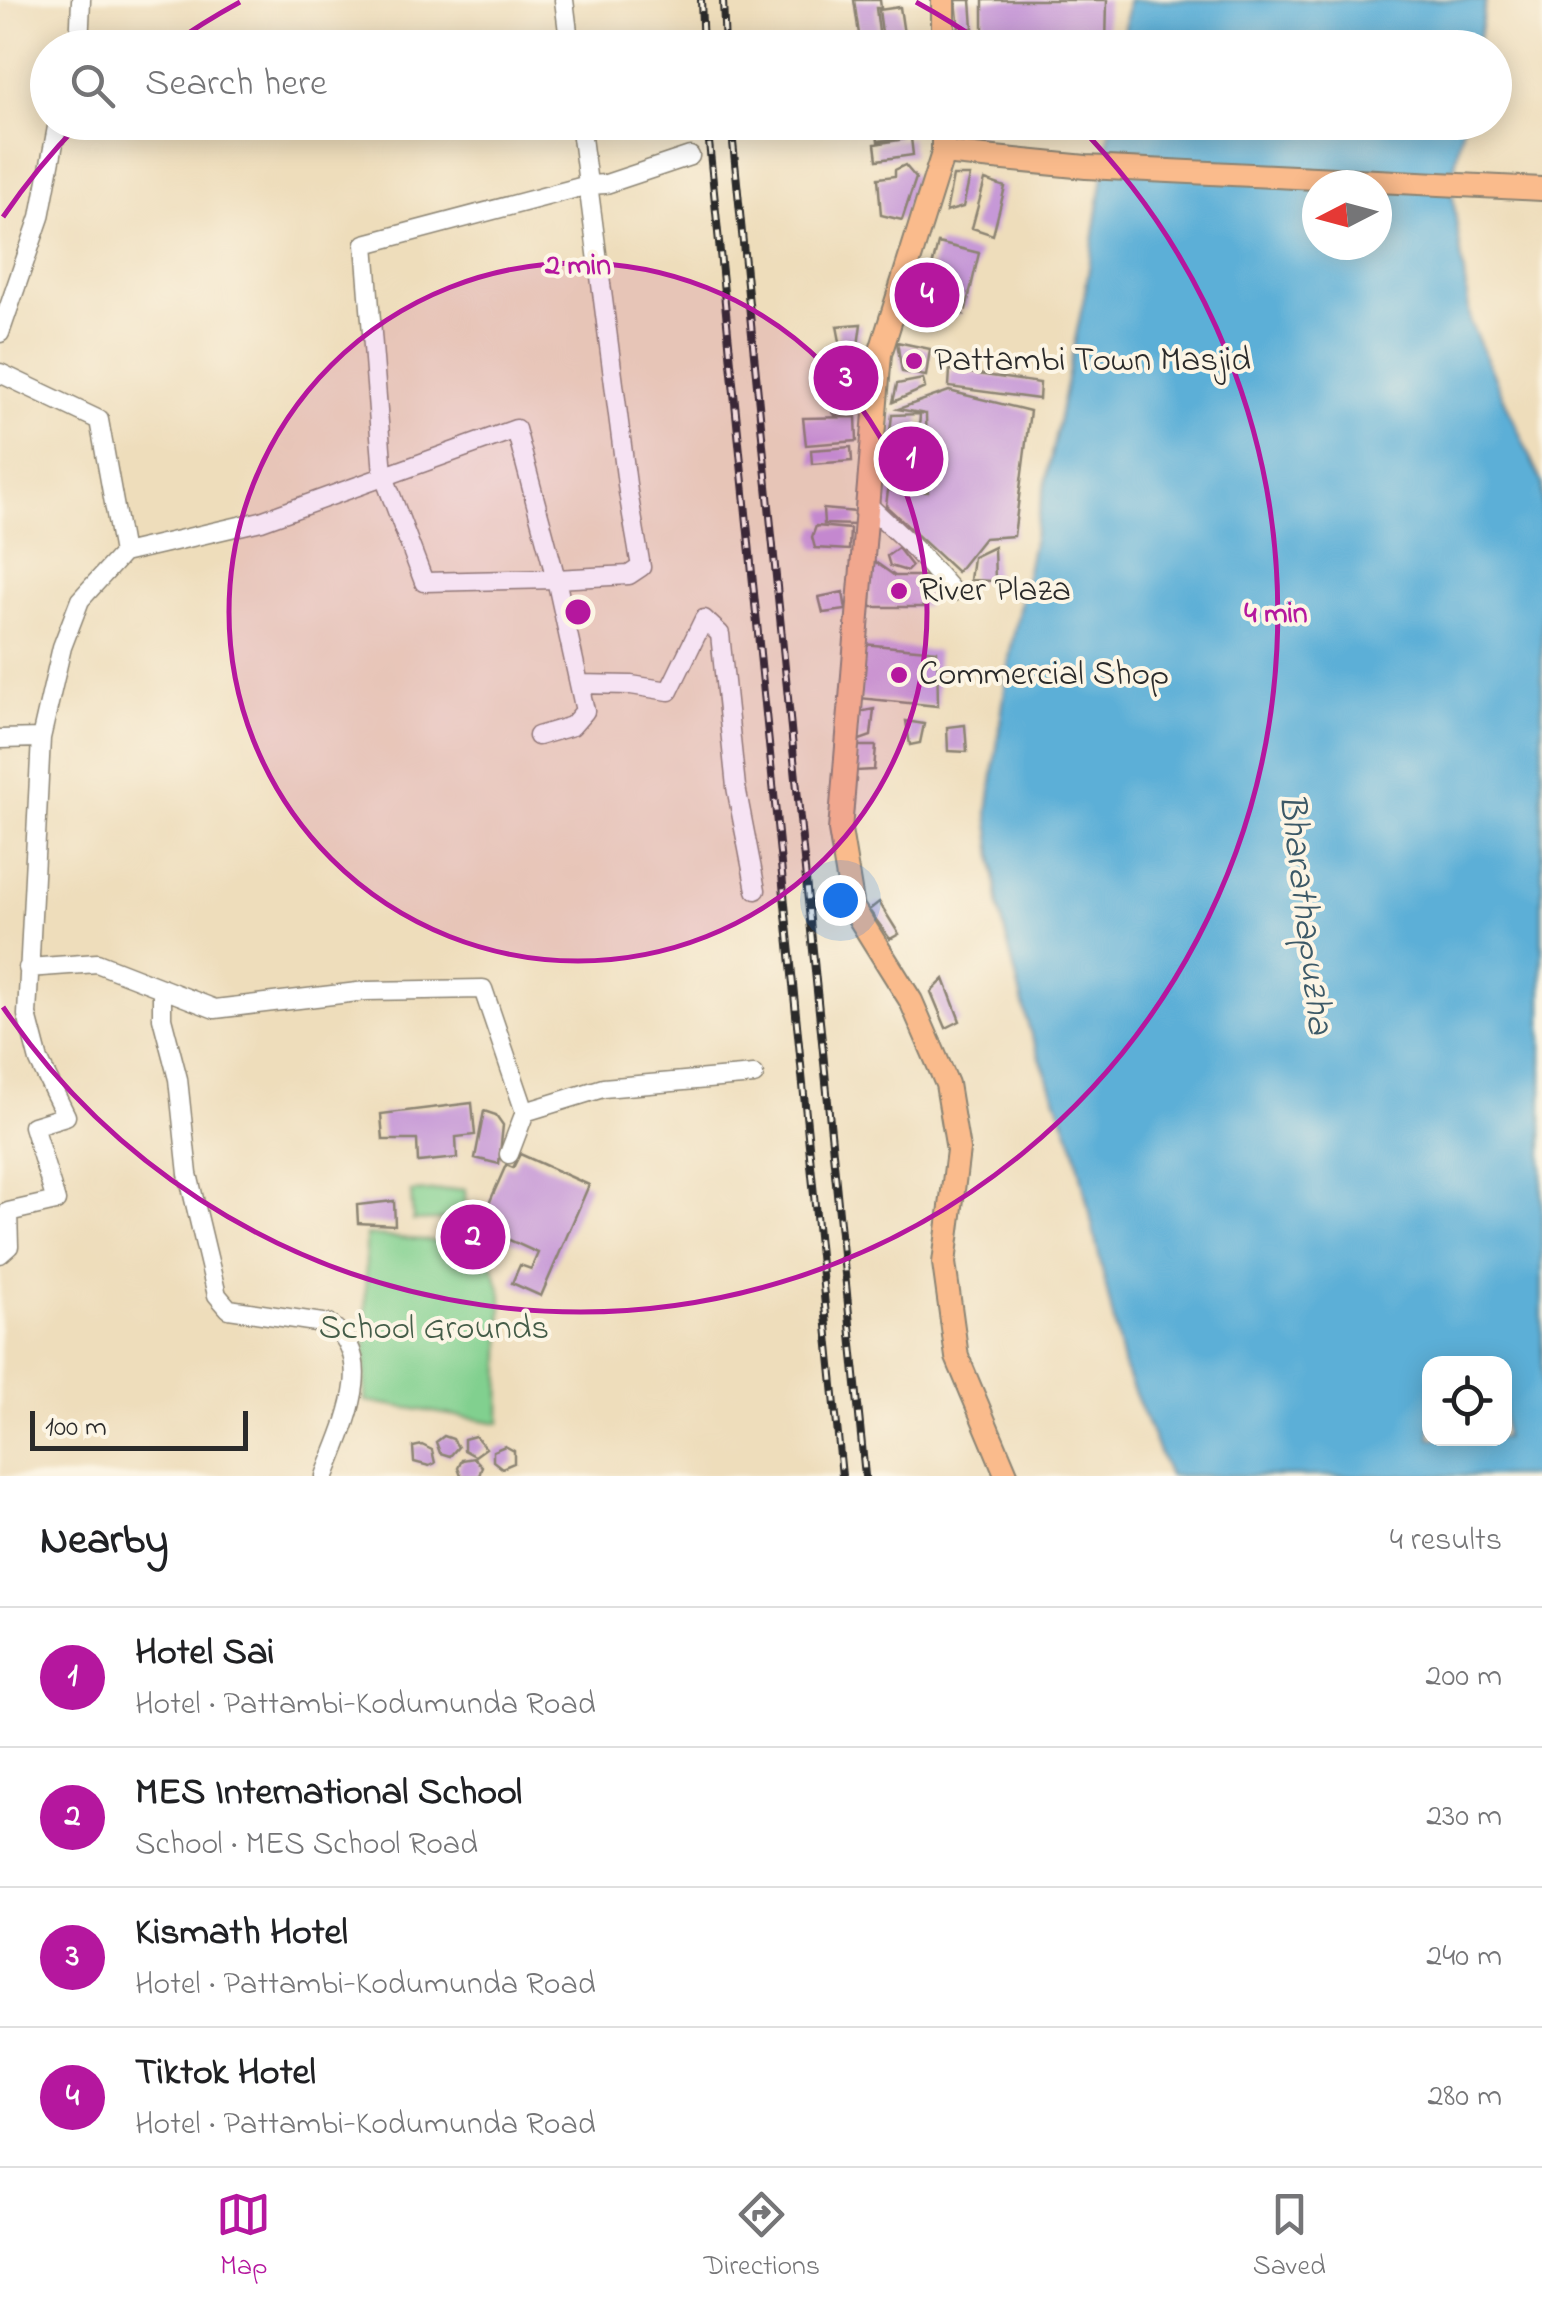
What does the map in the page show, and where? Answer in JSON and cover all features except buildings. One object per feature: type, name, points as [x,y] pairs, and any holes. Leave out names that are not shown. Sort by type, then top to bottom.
[{"type":"main road","points":[[943,0],[943,30]]},
{"type":"main road","points":[[943,140],[943,152],[880,354],[840,830],[853,908],[911,1001],[947,1084],[958,1150],[944,1263],[957,1357],[1007,1476]]},
{"type":"main road","points":[[943,152],[1086,167],[1542,189]]},
{"type":"street","points":[[80,30],[81,0]]},
{"type":"street","points":[[564,0],[568,30]]},
{"type":"street","points":[[0,333],[40,217],[55,140]]},
{"type":"street","points":[[582,140],[588,185],[628,492],[641,567],[629,575],[424,582],[383,474],[365,244],[588,185],[606,184],[690,156]]},
{"type":"street","points":[[0,374],[99,420],[123,553]]},
{"type":"street","points":[[0,1254],[9,1246],[8,1212],[56,1201],[33,1126],[66,1116],[39,1061],[27,1015],[41,738],[62,647],[80,600],[123,553],[261,520],[516,430],[556,579],[585,711],[572,726],[538,736]]},
{"type":"street","points":[[868,504],[916,549],[953,592]]},
{"type":"street","points":[[579,684],[631,685],[669,691],[704,620],[720,634],[736,786],[756,890]]},
{"type":"street","points":[[0,739],[41,738]]},
{"type":"street","points":[[28,968],[97,962],[215,1009],[366,991],[483,989],[525,1112],[509,1154]]},
{"type":"street","points":[[162,988],[162,1018],[178,1080],[188,1174],[217,1295],[230,1309],[330,1324],[340,1330],[354,1352],[354,1397],[325,1476]]},
{"type":"street","points":[[525,1112],[603,1088],[754,1075]]},
{"type":"green space","points":[[465,1189],[466,1219],[413,1221],[411,1192]]},
{"type":"green space","name":"School Grounds","points":[[366,1235],[476,1245],[492,1263],[502,1295],[500,1423],[365,1401]]},
{"type":"water","points":[[1128,0],[1486,0],[1480,30],[1125,30]]},
{"type":"water","name":"Bharathapuzha","points":[[1108,140],[1460,140],[1451,185],[1471,324],[1542,484],[1542,1476],[1169,1476],[1124,1367],[1075,1148],[1030,1032],[999,909],[988,812],[1010,653],[1086,288]]},
{"type":"railway","points":[[701,0],[702,30]]},
{"type":"railway","points":[[723,0],[724,30]]},
{"type":"railway","points":[[709,140],[842,1476]]},
{"type":"railway","points":[[733,140],[865,1476]]},
{"type":"place","name":"Tiktok Hotel","points":[[927,295]]},
{"type":"place","name":"Pattambi Town Masjid","points":[[914,361]]},
{"type":"place","name":"Kismath Hotel","points":[[846,378]]},
{"type":"place","name":"Hotel Sai","points":[[911,459]]},
{"type":"place","name":"River Plaza","points":[[899,591]]},
{"type":"place","name":"Commercial Shop","points":[[899,675]]},
{"type":"place","name":"MES International School","points":[[473,1237]]}]
